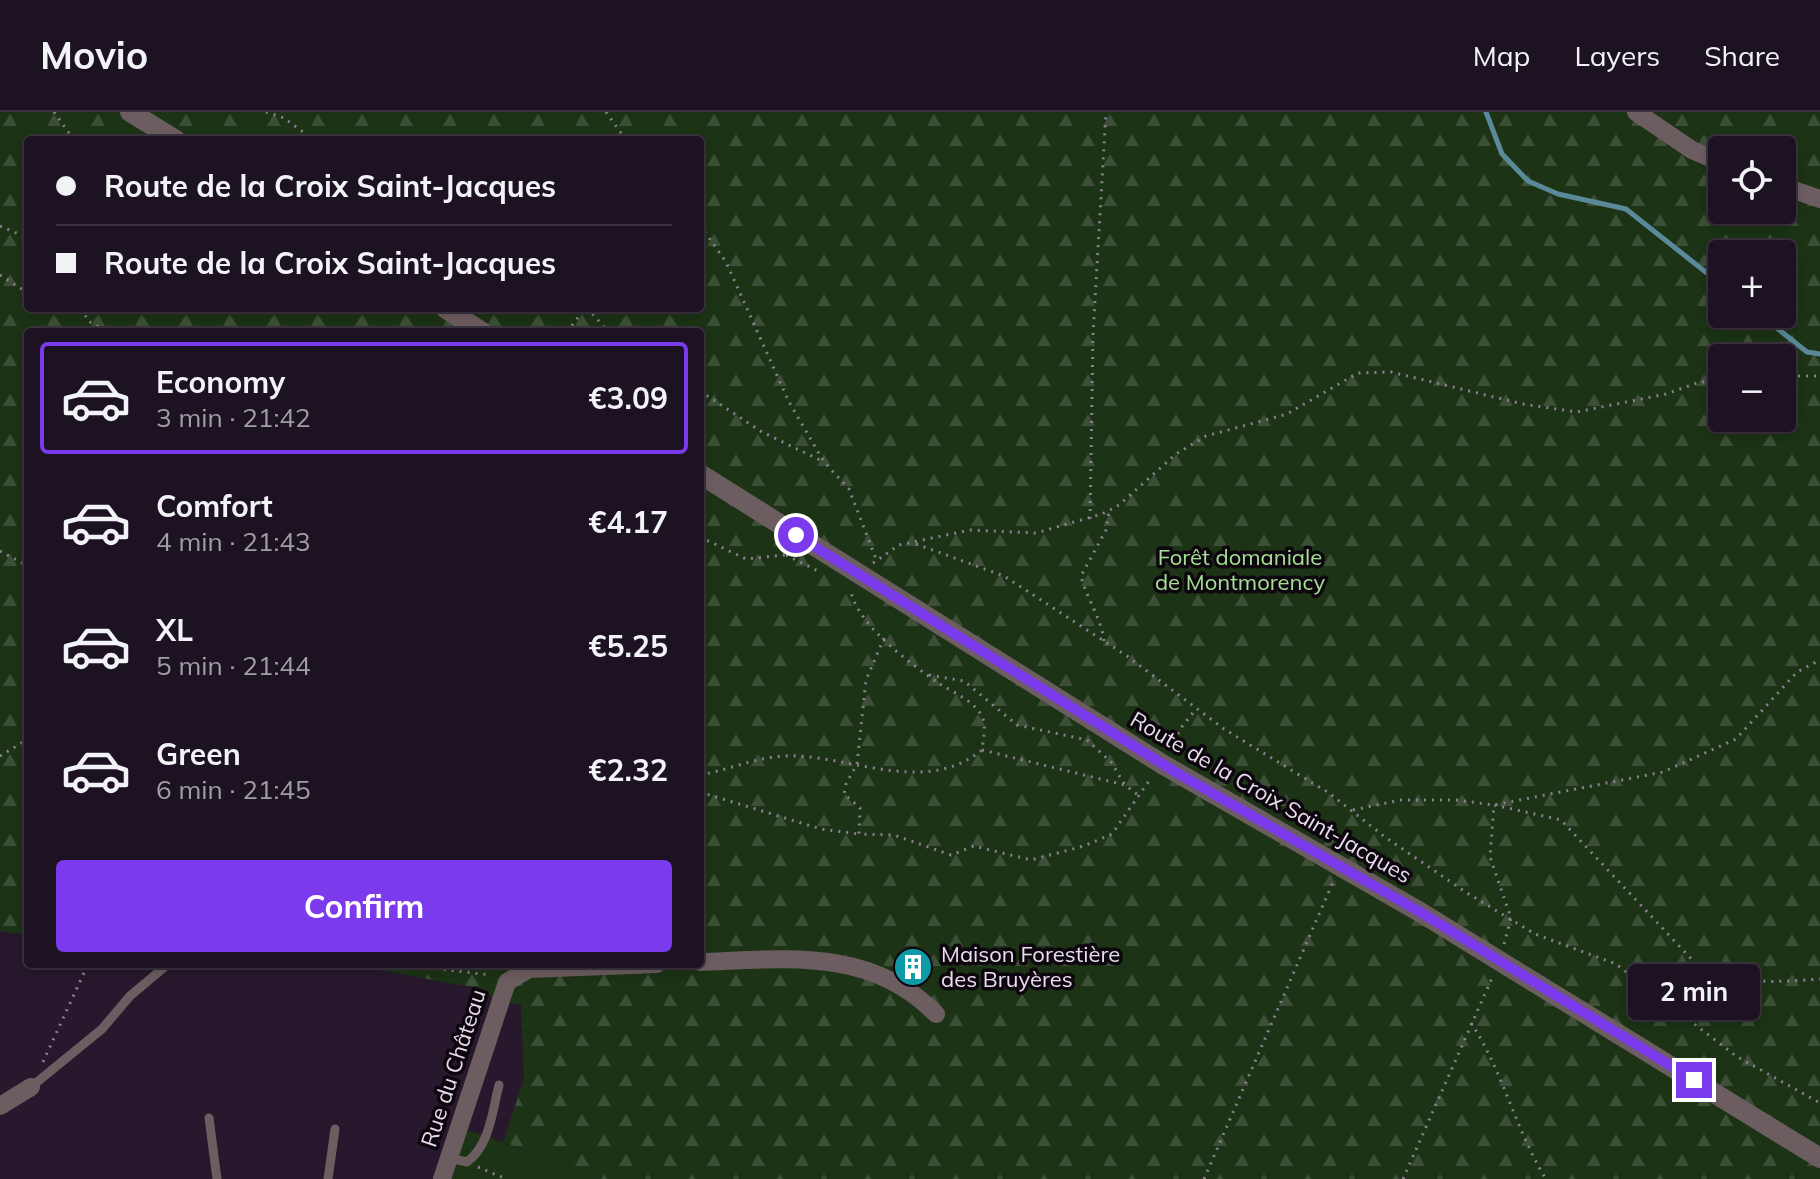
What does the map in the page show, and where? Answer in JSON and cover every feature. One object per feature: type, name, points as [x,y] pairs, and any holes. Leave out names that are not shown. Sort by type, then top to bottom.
[{"type":"street","points":[[130,112],[169,136]]},
{"type":"street","points":[[1636,112],[1692,150],[1708,157]]},
{"type":"street","points":[[1796,191],[1820,199]]},
{"type":"street","points":[[451,312],[476,328]]},
{"type":"street","name":"Route de la Croix Saint-Jacques","points":[[704,477],[821,551],[849,578],[1500,960],[1820,1158]]},
{"type":"street","points":[[704,962],[780,959],[870,969],[916,993],[936,1014]]},
{"type":"street","name":"Rue du Château","points":[[442,1179],[458,1160],[507,982],[534,968]]},
{"type":"street","points":[[0,1106],[31,1087]]},
{"type":"lane","points":[[31,1087],[102,1029],[130,996],[163,968]]},
{"type":"lane","points":[[458,1160],[477,1155],[484,1142],[499,1085]]},
{"type":"lane","points":[[209,1118],[217,1179]]},
{"type":"lane","points":[[328,1179],[335,1129]]},
{"type":"path","points":[[54,112],[71,136]]},
{"type":"path","points":[[266,112],[284,118],[309,136]]},
{"type":"path","points":[[606,112],[623,136]]},
{"type":"path","points":[[1090,519],[1093,334],[1106,112]]},
{"type":"path","points":[[0,226],[24,236]]},
{"type":"path","points":[[704,231],[726,262],[789,402],[824,462],[849,489],[876,561]]},
{"type":"path","points":[[0,275],[24,290]]},
{"type":"path","points":[[83,312],[88,321],[101,328]]},
{"type":"path","points":[[570,328],[583,312]]},
{"type":"path","points":[[590,312],[605,328]]},
{"type":"path","points":[[849,578],[899,545],[916,544],[970,530],[1036,533],[1090,519],[1109,510],[1176,454],[1206,436],[1287,414],[1358,373],[1391,372],[1523,404],[1577,412],[1708,382]]},
{"type":"path","points":[[1796,376],[1820,376]]},
{"type":"path","points":[[704,394],[762,432],[824,462]]},
{"type":"path","points":[[1104,641],[1101,620],[1086,599],[1081,576],[1106,530],[1109,510]]},
{"type":"path","points":[[704,539],[746,559],[821,551]]},
{"type":"path","points":[[916,544],[1004,576],[1104,641],[1196,709],[1352,810],[1467,893],[1535,934],[1616,964],[1736,1056],[1820,1103]]},
{"type":"path","points":[[0,551],[24,564]]},
{"type":"path","points":[[785,555],[830,576]]},
{"type":"path","points":[[849,578],[852,592]]},
{"type":"path","points":[[704,774],[760,757],[797,756],[921,774],[969,761],[982,750],[982,718],[970,702],[925,674],[867,623],[853,603],[849,578]]},
{"type":"path","points":[[859,834],[860,808],[844,794],[857,764],[866,680],[884,638]]},
{"type":"path","points":[[1494,805],[1663,772],[1711,753],[1736,739],[1797,672],[1820,660]]},
{"type":"path","points":[[925,674],[964,681],[1017,725],[1087,740],[1111,762],[1125,785],[1139,796]]},
{"type":"path","points":[[704,793],[821,829],[894,835],[951,855],[974,846],[1031,860],[1084,846],[1112,834],[1162,764],[1180,729],[1196,709]]},
{"type":"path","points":[[0,756],[24,741]]},
{"type":"path","points":[[982,750],[1125,785]]},
{"type":"path","points":[[1352,810],[1401,800],[1456,800],[1561,820],[1649,909],[1697,965],[1717,976],[1770,983],[1820,979]]},
{"type":"path","points":[[1403,1179],[1500,960],[1511,918],[1490,857],[1494,805]]},
{"type":"path","points":[[1204,1179],[1340,866]]},
{"type":"path","points":[[31,1087],[86,968]]},
{"type":"path","points":[[431,968],[502,976]]},
{"type":"path","points":[[1471,1023],[1490,1051],[1517,1127],[1546,1179]]},
{"type":"path","points":[[458,1160],[506,1179]]},
{"type":"green space","name":"Forêt domaniale de Montmorency","points":[[0,112],[1820,112],[1820,1179],[602,1179],[503,1142],[524,1079],[521,1004],[500,1003],[477,988],[368,968],[704,968],[704,328],[24,328],[24,934],[0,931]]},
{"type":"green space","points":[[466,1130],[484,1135],[602,1179],[452,1179]]},
{"type":"waterway","points":[[1486,112],[1502,154],[1528,181],[1558,194],[1626,209],[1708,274]]},
{"type":"waterway","points":[[1777,328],[1807,352],[1820,354]]},
{"type":"place","name":"Maison Forestière des Bruyères","points":[[913,967]]},
{"type":"route","points":[[796,535],[1177,773],[1420,912],[1694,1080]]}]
